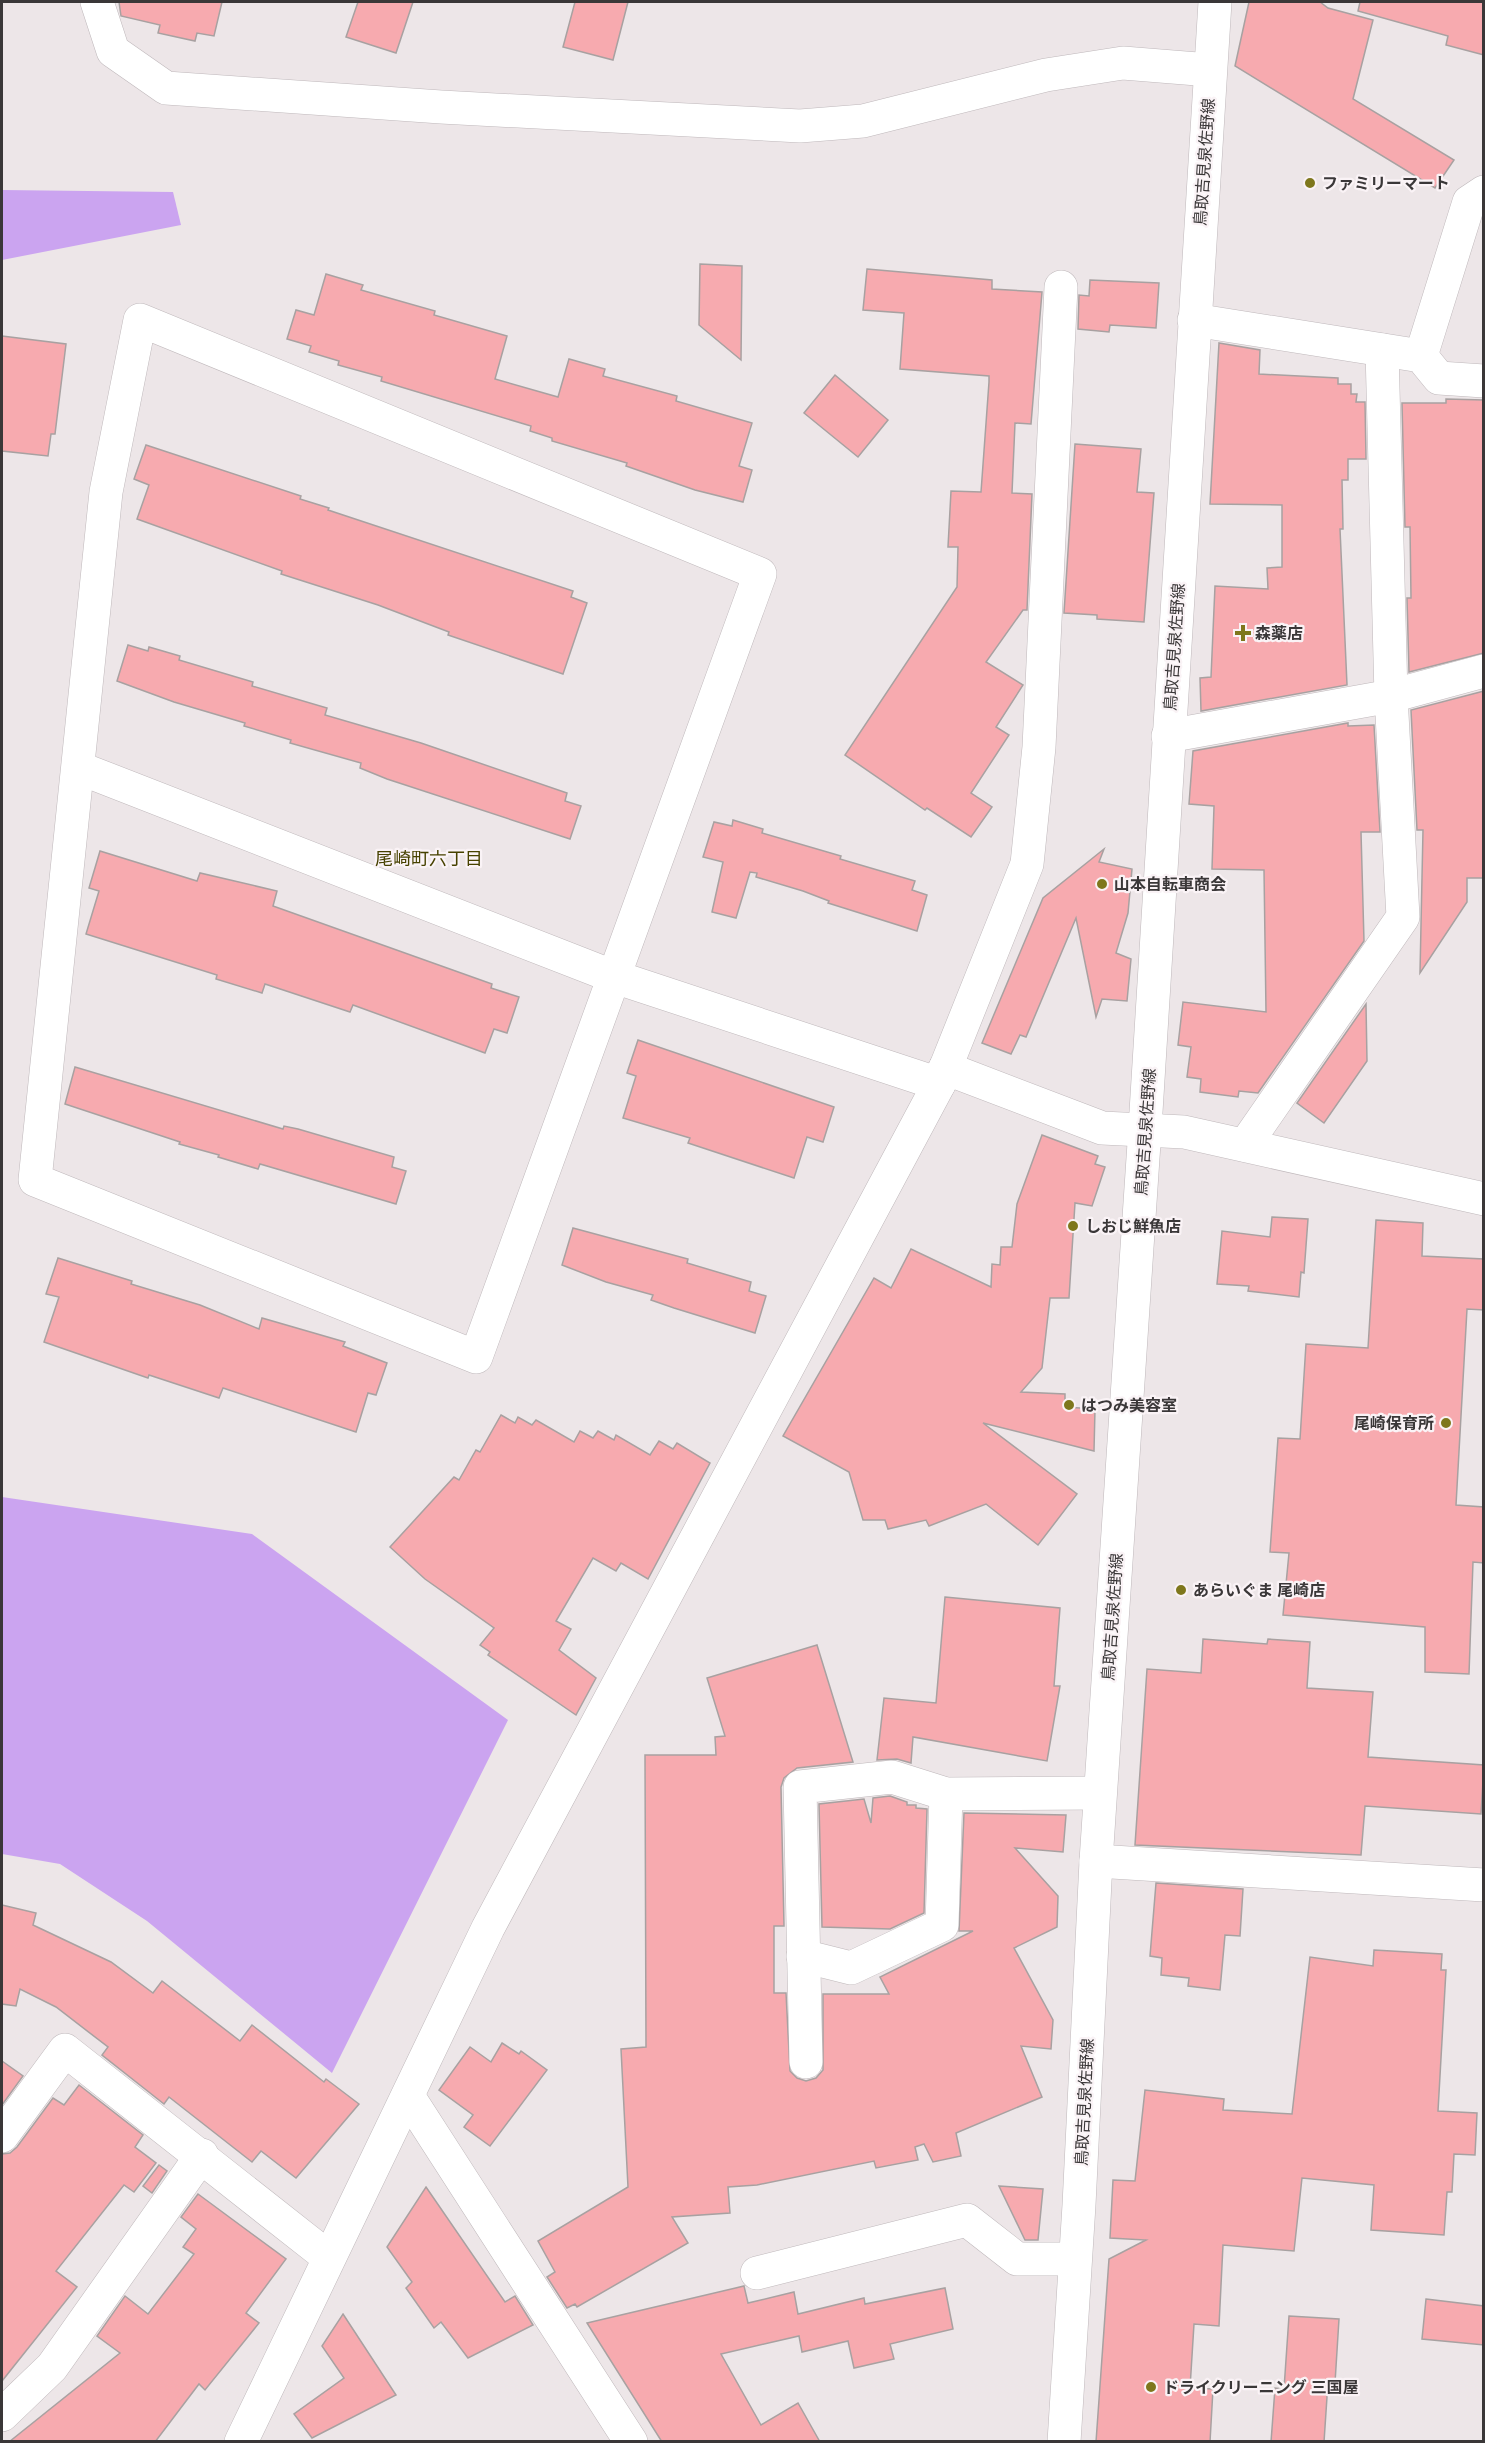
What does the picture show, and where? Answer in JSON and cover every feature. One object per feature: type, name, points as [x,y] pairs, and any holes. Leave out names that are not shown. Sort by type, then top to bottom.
[{"type":"street","points":[[97,2],[113,51],[166,88],[441,107],[800,126],[863,121],[1046,75],[1123,63],[1210,70]]},
{"type":"street","name":"鳥取吉見泉佐野線","points":[[1064,2442],[1076,2259],[1100,1793],[1145,1128],[1215,2]]},
{"type":"street","points":[[1421,356],[1469,202],[1484,192]]},
{"type":"street","points":[[242,2442],[328,2257],[488,1928],[942,1076],[1028,864],[1039,747],[1061,287]]},
{"type":"street","points":[[140,320],[760,574],[612,976],[476,1357],[35,1180],[106,492],[140,320]]},
{"type":"street","points":[[1194,320],[1421,356],[1439,378],[1484,381]]},
{"type":"street","points":[[1245,1145],[1403,917],[1390,696],[1382,350]]},
{"type":"street","points":[[1168,736],[1390,696],[1484,671]]},
{"type":"street","points":[[79,768],[612,976],[942,1076],[1102,1128],[1145,1128],[1184,1132],[1484,1199]]},
{"type":"street","points":[[806,2062],[800,1786],[892,1778],[946,1794],[1100,1793]]},
{"type":"street","points":[[803,1956],[852,1968],[942,1926],[946,1794]]},
{"type":"street","points":[[1096,1861],[1484,1886]]},
{"type":"street","points":[[2,2136],[65,2050],[202,2155],[328,2257]]},
{"type":"street","points":[[408,2096],[631,2442]]},
{"type":"street","points":[[2,2415],[52,2367],[202,2155]]},
{"type":"street","points":[[757,2273],[967,2220],[1017,2259],[1076,2259]]},
{"type":"shaded area","points":[[2,190],[173,192],[181,225],[2,260]]},
{"type":"shaded area","points":[[2,1497],[252,1534],[508,1720],[332,2073],[147,1921],[60,1864],[2,1854]]},
{"type":"building","points":[[119,2],[222,2],[214,36],[197,33],[195,41],[158,33],[160,25],[121,16]]},
{"type":"building","points":[[358,2],[413,2],[396,53],[346,37]]},
{"type":"building","points":[[575,2],[628,2],[613,60],[563,47]]},
{"type":"building","points":[[1249,2],[1320,2],[1328,8],[1373,20],[1353,99],[1454,160],[1435,188],[1235,66]]},
{"type":"building","points":[[1360,2],[1484,2],[1484,55],[1446,45],[1448,36],[1358,11]]},
{"type":"building","points":[[700,264],[742,266],[741,360],[699,325]]},
{"type":"building","points":[[867,269],[992,280],[992,289],[1042,292],[1031,424],[1015,423],[1012,493],[1032,494],[1027,610],[1023,610],[986,662],[1023,685],[996,727],[1009,735],[971,793],[992,807],[971,837],[927,808],[925,810],[845,755],[957,587],[958,547],[948,547],[951,491],[981,492],[989,382],[989,376],[900,369],[904,313],[863,310]]},
{"type":"building","points":[[326,274],[363,285],[361,290],[435,311],[434,315],[507,336],[495,379],[558,397],[569,359],[605,369],[603,376],[677,396],[676,401],[752,423],[739,466],[752,470],[743,502],[695,490],[626,466],[627,463],[552,441],[552,438],[530,431],[531,426],[381,381],[382,377],[338,365],[339,361],[309,352],[311,346],[287,339],[296,310],[314,315]]},
{"type":"building","points":[[1090,280],[1159,283],[1156,328],[1110,325],[1109,332],[1078,329],[1079,295],[1089,296]]},
{"type":"building","points":[[2,336],[66,344],[55,434],[51,434],[48,456],[2,451]]},
{"type":"building","points":[[1219,343],[1260,350],[1259,374],[1338,378],[1338,384],[1351,384],[1351,394],[1357,394],[1356,402],[1365,402],[1366,459],[1348,459],[1348,480],[1342,480],[1343,529],[1340,529],[1347,685],[1201,711],[1200,678],[1211,677],[1215,586],[1268,589],[1267,568],[1282,567],[1282,505],[1210,504]]},
{"type":"building","points":[[835,375],[888,420],[858,457],[804,413]]},
{"type":"building","points":[[1446,399],[1484,400],[1484,653],[1409,672],[1407,598],[1411,598],[1410,527],[1405,527],[1402,403],[1446,403]]},
{"type":"building","points":[[1075,444],[1141,449],[1137,492],[1154,493],[1144,622],[1097,619],[1097,615],[1064,613]]},
{"type":"building","points":[[146,445],[301,496],[300,499],[329,508],[328,510],[573,591],[571,597],[587,603],[563,674],[448,635],[449,632],[378,605],[281,574],[282,571],[137,519],[149,485],[134,479]]},
{"type":"building","points":[[128,645],[148,651],[149,647],[180,656],[179,660],[253,682],[252,686],[327,708],[325,715],[421,743],[567,793],[565,801],[581,806],[570,839],[387,779],[360,768],[361,763],[290,743],[291,740],[244,726],[245,723],[174,702],[117,681]]},
{"type":"building","points":[[1484,691],[1484,878],[1467,878],[1467,902],[1420,973],[1423,830],[1417,830],[1411,710]]},
{"type":"building","points":[[1348,723],[1348,726],[1374,725],[1380,832],[1361,832],[1364,941],[1258,1093],[1239,1091],[1238,1097],[1200,1092],[1201,1079],[1187,1077],[1191,1047],[1178,1045],[1183,1002],[1266,1012],[1264,870],[1212,869],[1214,806],[1189,804],[1193,751]]},
{"type":"building","points":[[733,820],[763,829],[762,833],[915,881],[912,890],[927,895],[917,931],[828,903],[829,901],[803,891],[756,877],[757,873],[750,872],[736,918],[712,912],[723,862],[703,857],[714,822],[732,826]]},
{"type":"building","points":[[1104,849],[1099,862],[1132,869],[1128,913],[1116,953],[1131,959],[1127,1001],[1102,999],[1096,1017],[1076,918],[1026,1037],[1020,1035],[1011,1054],[982,1043],[1043,898]]},
{"type":"building","points":[[100,851],[197,881],[200,873],[277,891],[273,906],[492,984],[491,988],[519,997],[507,1033],[494,1029],[485,1053],[353,1005],[350,1012],[265,984],[262,993],[216,979],[217,975],[86,934],[99,891],[89,888]]},
{"type":"building","points":[[1366,1004],[1367,1061],[1324,1123],[1297,1103]]},
{"type":"building","points":[[638,1040],[834,1107],[823,1142],[807,1137],[794,1178],[688,1143],[690,1138],[623,1118],[636,1076],[627,1073]]},
{"type":"building","points":[[75,1067],[283,1129],[284,1126],[298,1129],[394,1157],[392,1167],[406,1171],[396,1204],[260,1164],[258,1169],[218,1157],[219,1155],[179,1144],[180,1142],[65,1104]]},
{"type":"building","points":[[1042,1135],[1098,1156],[1095,1164],[1105,1167],[1092,1206],[1075,1203],[1069,1298],[1050,1298],[1042,1368],[1021,1392],[1065,1394],[1065,1407],[1095,1409],[1094,1451],[983,1423],[1077,1494],[1038,1545],[986,1504],[929,1526],[926,1520],[888,1529],[885,1520],[863,1520],[849,1472],[783,1436],[874,1278],[891,1288],[911,1249],[991,1287],[992,1264],[1000,1265],[1001,1247],[1012,1247],[1017,1204]]},
{"type":"building","points":[[1272,1217],[1308,1219],[1304,1273],[1301,1272],[1299,1297],[1248,1291],[1249,1286],[1217,1284],[1222,1231],[1270,1237]]},
{"type":"building","points":[[1376,1220],[1423,1223],[1422,1256],[1484,1259],[1484,1310],[1467,1309],[1456,1505],[1484,1507],[1484,1563],[1473,1562],[1469,1674],[1425,1672],[1425,1627],[1283,1615],[1289,1553],[1270,1552],[1278,1438],[1300,1439],[1306,1344],[1368,1348]]},
{"type":"building","points":[[573,1228],[688,1259],[687,1263],[751,1282],[749,1291],[766,1296],[755,1333],[651,1300],[653,1295],[606,1282],[562,1265]]},
{"type":"building","points":[[58,1258],[200,1305],[259,1329],[262,1318],[345,1342],[343,1346],[387,1363],[376,1395],[368,1393],[356,1432],[223,1388],[219,1398],[149,1375],[148,1378],[44,1342],[59,1297],[46,1294]]},
{"type":"building","points":[[501,1415],[515,1423],[518,1417],[532,1425],[536,1420],[574,1442],[580,1431],[593,1438],[598,1431],[614,1440],[616,1435],[650,1455],[659,1441],[673,1449],[677,1443],[710,1463],[648,1579],[621,1563],[616,1571],[593,1558],[556,1621],[571,1629],[559,1650],[596,1678],[576,1715],[488,1655],[490,1652],[480,1645],[494,1628],[425,1579],[390,1547],[454,1477],[459,1480],[476,1450],[480,1452]]},
{"type":"building","points":[[945,1597],[1060,1608],[1054,1686],[1060,1686],[1047,1761],[913,1737],[911,1763],[897,1759],[877,1760],[884,1698],[936,1703]]},
{"type":"building","points":[[1203,1639],[1267,1644],[1268,1639],[1310,1642],[1307,1688],[1373,1692],[1368,1757],[1484,1765],[1481,1814],[1365,1806],[1361,1855],[1135,1845],[1147,1669],[1201,1673]]},
{"type":"building","points":[[817,1645],[853,1762],[797,1768],[784,1778],[781,1787],[784,1926],[774,1926],[774,1993],[786,1993],[790,2071],[797,2078],[806,2081],[816,2078],[823,2070],[823,1994],[889,1994],[880,1977],[973,1931],[959,1931],[964,1813],[1066,1815],[1063,1852],[1015,1848],[1058,1896],[1057,1927],[1014,1948],[1053,2020],[1051,2049],[1021,2046],[1042,2097],[956,2133],[961,2156],[933,2162],[924,2144],[915,2147],[918,2160],[876,2168],[874,2161],[757,2185],[728,2187],[730,2213],[672,2217],[688,2243],[577,2307],[575,2304],[567,2308],[547,2277],[555,2272],[538,2241],[628,2187],[621,2049],[646,2047],[645,1755],[716,1755],[715,1737],[725,1736],[707,1678]]},
{"type":"building","points":[[890,1796],[907,1802],[907,1805],[927,1809],[924,1913],[890,1929],[822,1927],[819,1804],[864,1799],[871,1823],[873,1798]]},
{"type":"building","points":[[1156,1883],[1243,1889],[1240,1936],[1225,1935],[1220,1990],[1188,1986],[1189,1978],[1161,1975],[1162,1958],[1150,1956]]},
{"type":"building","points":[[2,1905],[36,1913],[33,1925],[111,1962],[153,1993],[162,1981],[240,2041],[252,2025],[324,2082],[326,2079],[359,2104],[296,2178],[261,2151],[252,2162],[169,2097],[164,2104],[102,2055],[108,2047],[56,2007],[20,1989],[16,2006],[2,2004]]},
{"type":"building","points":[[1374,1950],[1442,1954],[1441,1970],[1446,1970],[1438,2111],[1477,2113],[1475,2155],[1454,2154],[1452,2192],[1447,2192],[1444,2235],[1371,2230],[1374,2185],[1302,2178],[1294,2251],[1223,2245],[1219,2326],[1194,2324],[1190,2388],[1213,2389],[1210,2442],[1096,2442],[1109,2259],[1146,2240],[1110,2238],[1113,2180],[1135,2181],[1145,2090],[1224,2099],[1223,2110],[1292,2114],[1310,1957],[1373,1966]]},
{"type":"building","points":[[502,2043],[519,2054],[521,2051],[547,2070],[490,2146],[464,2127],[473,2115],[439,2090],[470,2047],[491,2062]]},
{"type":"building","points":[[2,2061],[23,2076],[2,2105]]},
{"type":"building","points":[[79,2085],[143,2135],[135,2147],[156,2163],[134,2192],[124,2185],[56,2271],[77,2287],[2,2381],[2,2154],[10,2153],[17,2147],[53,2098],[64,2105]]},
{"type":"building","points":[[159,2165],[167,2171],[152,2193],[143,2186]]},
{"type":"building","points":[[999,2186],[1043,2189],[1038,2240],[1025,2240]]},
{"type":"building","points":[[426,2187],[505,2302],[515,2296],[533,2325],[468,2358],[441,2322],[434,2328],[406,2288],[412,2282],[387,2247]]},
{"type":"building","points":[[198,2194],[286,2259],[246,2313],[259,2323],[205,2390],[199,2384],[155,2442],[9,2442],[120,2353],[97,2336],[125,2296],[148,2314],[194,2254],[183,2247],[196,2229],[181,2217]]},
{"type":"building","points":[[744,2286],[748,2303],[794,2292],[798,2314],[864,2298],[865,2304],[945,2288],[953,2329],[890,2344],[894,2359],[854,2368],[848,2341],[802,2352],[799,2336],[721,2354],[761,2425],[798,2403],[820,2442],[662,2442],[587,2323]]},
{"type":"building","points":[[1426,2299],[1484,2306],[1484,2345],[1422,2339]]},
{"type":"building","points":[[343,2314],[396,2395],[312,2438],[294,2414],[344,2378],[322,2346]]},
{"type":"building","points":[[1289,2316],[1339,2319],[1335,2383],[1328,2382],[1324,2442],[1271,2442],[1275,2388],[1284,2389]]},
{"type":"place","name":"ファミリーマート","points":[[1310,183]]},
{"type":"place","name":"森薬店","points":[[1243,633]]},
{"type":"place","name":"山本自転車商会","points":[[1102,884]]},
{"type":"place","name":"しおじ鮮魚店","points":[[1073,1226]]},
{"type":"place","name":"はつみ美容室","points":[[1069,1405]]},
{"type":"place","name":"尾崎保育所","points":[[1446,1423]]},
{"type":"place","name":"あらいぐま 尾崎店","points":[[1181,1590]]},
{"type":"place","name":"ドライクリーニング 三国屋","points":[[1151,2387]]},
{"type":"district","name":"尾崎町六丁目","points":[[429,858]]}]
